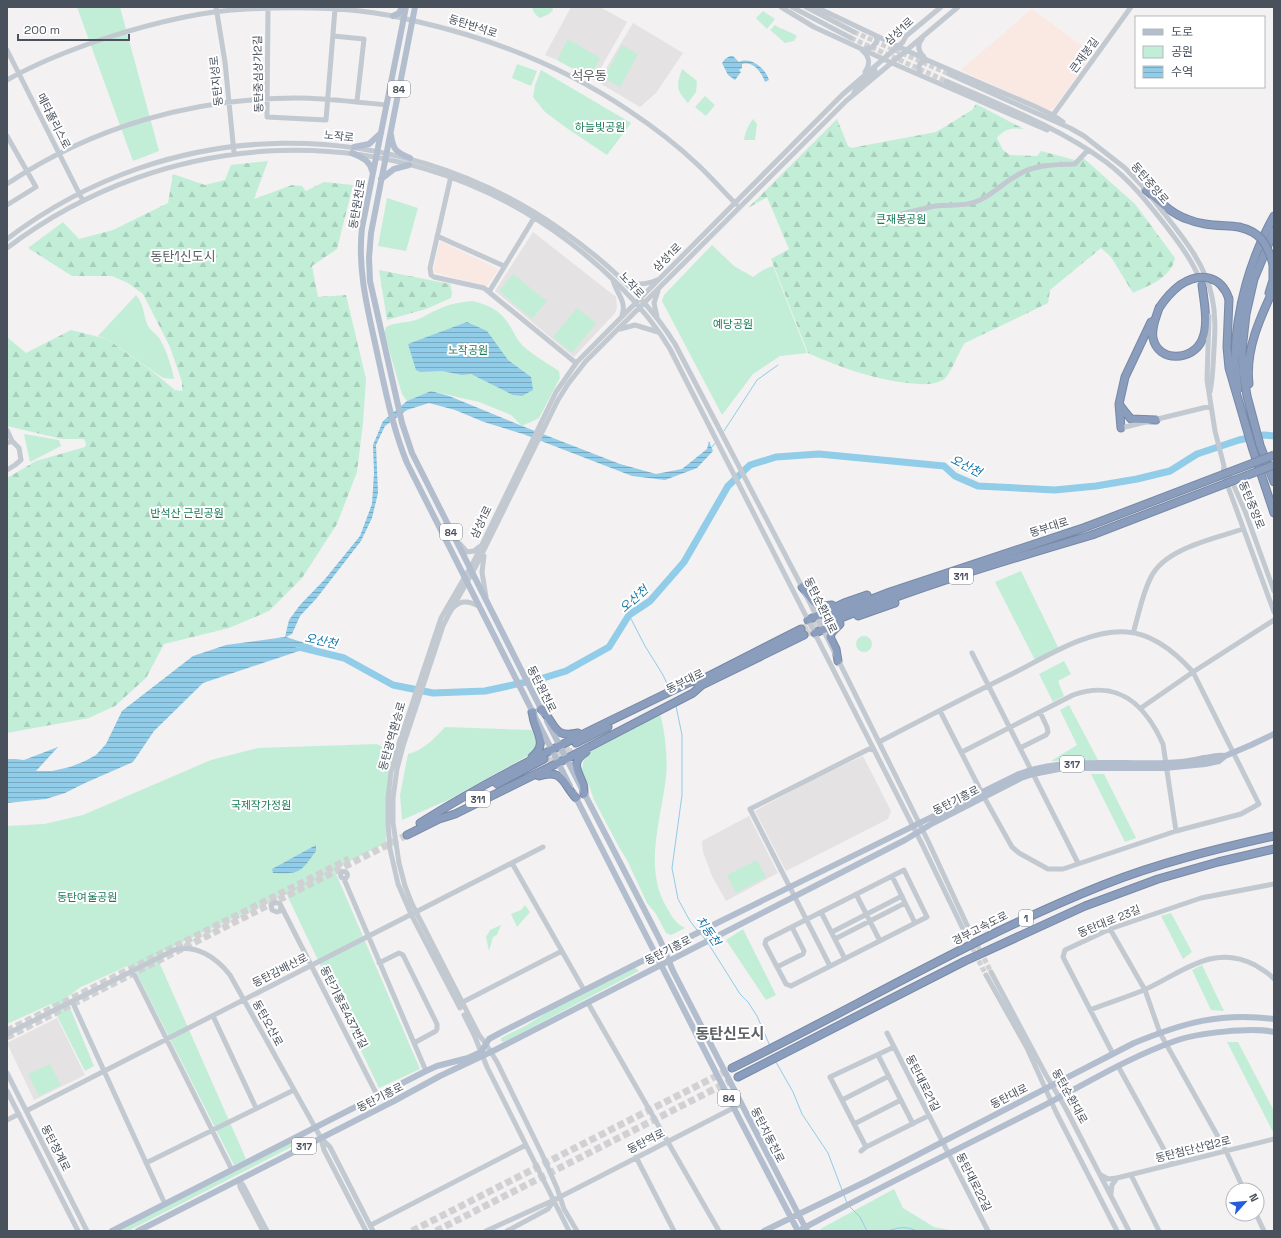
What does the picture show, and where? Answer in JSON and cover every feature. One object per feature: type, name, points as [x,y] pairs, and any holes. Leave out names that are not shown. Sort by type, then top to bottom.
[{"type":"highway","points":[[1146,190],[1168,208],[1185,219],[1203,224],[1248,229],[1259,236],[1266,246],[1273,264],[1273,280],[1252,344],[1248,378],[1251,410]]},
{"type":"highway","points":[[1274,216],[1256,251],[1247,280],[1238,322],[1235,359],[1242,412],[1274,513]]},
{"type":"highway","points":[[1247,280],[1274,224]]},
{"type":"highway","points":[[1274,232],[1254,279],[1246,314],[1243,338],[1243,371],[1247,396],[1272,468],[1274,482]]},
{"type":"highway","points":[[1263,256],[1274,235]]},
{"type":"highway","points":[[1121,428],[1119,404],[1125,377],[1159,308],[1170,294],[1181,285],[1192,279],[1208,278],[1216,280],[1222,284],[1227,292],[1229,298],[1227,347],[1233,383],[1240,403]]},
{"type":"highway","points":[[1159,308],[1153,326],[1153,339],[1155,344],[1162,352],[1171,356],[1177,357],[1187,354],[1198,347],[1205,330],[1205,308],[1202,285]]},
{"type":"highway","points":[[1266,305],[1274,288]]},
{"type":"highway","points":[[1119,404],[1131,419],[1156,420]]},
{"type":"highway","name":"동부대로","points":[[1272,468],[1092,535],[996,564],[830,619],[890,592],[1086,527],[1274,456]]},
{"type":"highway","points":[[808,620],[844,603],[895,585],[973,561],[1009,552]]},
{"type":"highway","points":[[815,633],[842,622],[978,575],[996,564]]},
{"type":"highway","points":[[802,588],[807,593],[811,601],[816,605],[825,607],[844,603]]},
{"type":"highway","points":[[838,661],[836,649],[830,637],[832,632],[842,622]]},
{"type":"highway","name":"동부대로","points":[[577,746],[802,632]]},
{"type":"highway","points":[[420,823],[459,798],[586,732],[658,704]]},
{"type":"highway","points":[[436,820],[455,814],[594,745],[658,704]]},
{"type":"highway","points":[[541,709],[548,715],[555,728],[562,734],[569,735],[586,732]]},
{"type":"highway","points":[[516,768],[536,754],[540,747],[541,738],[532,712]]},
{"type":"highway","points":[[584,794],[583,785],[577,772],[577,763],[583,754],[590,750],[594,745]]},
{"type":"highway","name":"311","points":[[546,761],[436,820],[407,833],[420,823],[546,761]]},
{"type":"highway","points":[[522,781],[548,773],[558,775],[565,781],[570,791],[576,798]]},
{"type":"highway","name":"경부고속도로","points":[[732,1068],[1018,921],[1103,885],[1150,868],[1217,849],[1274,836]]},
{"type":"highway","name":"경부고속도로","points":[[738,1077],[965,961],[1085,906],[1158,879],[1218,862],[1274,849]]},
{"type":"main road","points":[[393,16],[399,12],[402,7]]},
{"type":"main road","name":"동탄원천로","points":[[406,7],[362,228],[361,266],[364,293],[395,429],[410,470],[661,965]]},
{"type":"main road","name":"동탄원천로","points":[[415,7],[371,232],[369,269],[370,281],[402,423],[407,440],[418,466],[669,961]]},
{"type":"main road","points":[[381,179],[394,170],[411,162],[395,149],[392,144],[391,130],[387,130],[382,125]]},
{"type":"main road","points":[[351,150],[369,144],[381,133]]},
{"type":"main road","points":[[351,150],[367,160],[372,168],[372,175]]},
{"type":"main road","name":"동탄기흥로","points":[[138,1231],[394,1101],[481,1054],[489,1039],[500,1033],[919,822],[983,795],[1032,772],[1064,764],[1165,766],[1204,759],[1217,755],[1225,756],[1274,734]]},
{"type":"main road","name":"동탄기흥로","points":[[112,1231],[426,1071],[437,1066],[491,1052],[916,833],[983,795]]},
{"type":"main road","name":"동탄치동천로","points":[[669,961],[805,1229]]},
{"type":"main road","points":[[635,964],[641,969],[642,973],[640,976]]},
{"type":"main road","name":"동탄치동천로","points":[[661,965],[797,1231]]},
{"type":"main road","name":"동탄대로","points":[[764,1231],[828,1201],[1113,1054],[1160,1033],[1198,1021],[1211,1019],[1250,1016],[1274,1018]]},
{"type":"main road","points":[[797,1231],[805,1229],[834,1212],[1118,1066],[1166,1044],[1177,1040],[1218,1033],[1253,1030],[1274,1032]]},
{"type":"main road","points":[[500,1033],[499,1041],[504,1045]]},
{"type":"street","points":[[781,7],[814,26],[892,63],[1032,124],[1071,139]]},
{"type":"street","points":[[792,7],[851,38]]},
{"type":"street","points":[[806,7],[854,32]]},
{"type":"street","points":[[816,7],[927,60],[967,76],[1053,115],[1070,128]]},
{"type":"street","name":"삼성1로","points":[[543,424],[574,375],[586,361],[617,330],[641,301],[742,195],[842,95],[903,42],[906,36],[941,7]]},
{"type":"street","name":"삼성1로","points":[[662,280],[740,208],[852,96],[958,7]]},
{"type":"street","name":"큰재봉길","points":[[1053,115],[1131,7]]},
{"type":"street","name":"동탄반석로","points":[[19,73],[56,56],[90,43],[128,31],[217,10],[268,8],[335,9],[358,10],[404,18],[440,26],[485,40],[566,74],[592,88],[650,126],[696,164],[740,208]]},
{"type":"street","name":"동탄중심상가2길","points":[[268,8],[267,117],[326,120],[335,9]]},
{"type":"street","name":"동탄지성로","points":[[217,10],[225,62],[234,154]]},
{"type":"street","points":[[925,34],[919,43],[919,46],[921,54],[927,60]]},
{"type":"street","points":[[333,36],[364,39],[357,102]]},
{"type":"street","points":[[862,48],[869,49],[874,46],[878,40],[876,36]]},
{"type":"street","points":[[862,48],[869,59],[868,69],[863,76]]},
{"type":"street","name":"메타폴리스로","points":[[7,50],[83,201]]},
{"type":"street","points":[[920,75],[918,70],[919,64],[923,60],[927,60]]},
{"type":"street","points":[[852,96],[856,88],[875,70],[872,68]]},
{"type":"street","points":[[7,80],[19,73]]},
{"type":"street","name":"동탄중앙로","points":[[949,74],[1070,128],[1084,136],[1114,158],[1146,190],[1195,257],[1202,268],[1209,285],[1214,306],[1215,324],[1213,380],[1210,395]]},
{"type":"street","points":[[946,81],[1033,120],[1071,139]]},
{"type":"street","points":[[7,184],[26,171],[82,142],[149,118],[194,107],[267,98],[328,99],[386,105]]},
{"type":"street","points":[[7,136],[36,187],[7,206]]},
{"type":"street","name":"동탄중앙로","points":[[1071,139],[1112,167],[1145,199],[1194,266],[1205,294],[1208,310],[1209,327],[1207,380],[1213,419],[1224,466],[1245,511],[1274,591]]},
{"type":"street","name":"노작로","points":[[7,239],[59,204],[79,193],[107,180],[163,160],[233,146],[312,143],[377,154],[411,162],[452,175],[471,182],[545,218],[574,239],[615,277],[637,306]]},
{"type":"street","points":[[257,144],[254,148],[258,151]]},
{"type":"street","name":"노작로","points":[[7,248],[34,228],[62,211],[112,187],[139,176],[165,168],[204,159],[258,151],[351,150]]},
{"type":"street","points":[[893,216],[935,206],[973,203],[987,197],[1022,172],[1047,165],[1075,164],[1088,150]]},
{"type":"street","points":[[202,151],[205,154],[204,159]]},
{"type":"street","points":[[452,175],[430,268],[431,275],[434,277],[484,288],[576,363]]},
{"type":"street","points":[[728,197],[742,195]]},
{"type":"street","points":[[59,204],[63,206],[62,211]]},
{"type":"street","name":"노작로","points":[[516,204],[615,277]]},
{"type":"street","points":[[489,292],[534,218]]},
{"type":"street","points":[[437,236],[504,266]]},
{"type":"street","points":[[617,321],[623,314],[624,307],[623,300],[614,286],[615,277],[638,284],[662,280]]},
{"type":"street","points":[[658,320],[654,303],[655,296],[662,280]]},
{"type":"street","name":"노작로","points":[[623,286],[641,301]]},
{"type":"street","name":"동탄순환대로","points":[[637,306],[660,333],[676,359],[871,747],[965,926],[923,829],[802,588],[716,422],[675,344],[658,320],[641,301]]},
{"type":"street","name":"삼성1로","points":[[471,571],[543,424],[556,392],[576,363],[617,321],[637,306]]},
{"type":"street","points":[[647,318],[648,314],[653,314]]},
{"type":"street","points":[[617,330],[635,325],[660,333]]},
{"type":"street","points":[[1121,428],[1211,406]]},
{"type":"street","points":[[7,430],[12,441],[19,448],[21,460],[7,470]]},
{"type":"street","points":[[7,443],[12,441]]},
{"type":"street","points":[[1226,472],[1243,529],[1274,612]]},
{"type":"street","points":[[1133,633],[1146,588],[1152,576],[1161,564],[1176,552],[1243,529]]},
{"type":"street","points":[[454,537],[467,552],[474,551],[485,542]]},
{"type":"street","points":[[485,542],[482,565],[486,600]]},
{"type":"street","name":"동탄광역환승로","points":[[435,641],[471,571]]},
{"type":"street","name":"동탄광역환승로","points":[[466,580],[445,609],[407,728],[395,784],[393,823],[402,875],[414,913],[475,1037],[487,1067],[526,1145]]},
{"type":"street","points":[[449,614],[460,602],[469,602],[479,606]]},
{"type":"street","points":[[1141,708],[1193,672],[1274,620]]},
{"type":"street","points":[[879,742],[940,710],[1081,639],[1112,632],[1133,633],[1151,638],[1166,646],[1193,672],[1259,804],[1241,814],[1176,831],[1063,869],[1048,869],[1019,854],[1012,848],[940,710]]},
{"type":"street","points":[[972,653],[1078,863]]},
{"type":"street","points":[[962,752],[1073,695],[1086,690],[1098,689],[1115,692],[1141,708],[1162,744],[1176,831]]},
{"type":"street","points":[[1020,748],[1046,735],[1048,732],[1040,712]]},
{"type":"street","points":[[830,966],[750,809],[871,747]]},
{"type":"street","name":"동탄감배산로","points":[[26,1111],[543,847]]},
{"type":"street","points":[[512,863],[584,990]]},
{"type":"street","points":[[904,870],[927,917],[791,986],[786,984],[765,944],[766,940],[892,876],[904,870]]},
{"type":"street","points":[[892,876],[915,923]]},
{"type":"street","points":[[344,879],[426,1071]]},
{"type":"street","name":"동탄대로 23길","points":[[1113,1054],[1063,957],[1065,950],[1110,929],[1201,898],[1274,884]]},
{"type":"street","points":[[856,894],[880,941]]},
{"type":"street","points":[[832,932],[902,896]]},
{"type":"street","points":[[835,939],[905,903]]},
{"type":"street","name":"동탄기흥로437번길","points":[[280,908],[289,920],[378,1095]]},
{"type":"street","points":[[821,912],[845,959]]},
{"type":"street","name":"동탄광역환승로","points":[[414,913],[461,1003],[479,1035],[497,1062],[542,1154],[560,1196]]},
{"type":"street","points":[[777,967],[803,954],[804,950],[792,927]]},
{"type":"street","points":[[1110,929],[1145,990],[1160,1033],[1226,1151],[1240,1182]]},
{"type":"street","name":"동탄오산로","points":[[132,970],[181,948],[203,952],[214,958],[224,967],[230,975],[321,1138],[324,1150],[366,1231]]},
{"type":"street","points":[[461,1003],[562,951]]},
{"type":"street","points":[[379,963],[399,953],[403,955],[437,1024],[436,1031],[414,1043]]},
{"type":"street","points":[[1090,1010],[1145,990],[1202,960],[1226,956],[1238,958],[1262,969],[1274,980]]},
{"type":"street","points":[[7,1034],[132,970],[232,1170]]},
{"type":"street","name":"동탄순환대로","points":[[989,974],[1049,1087],[1052,1101],[1117,1231]]},
{"type":"street","points":[[72,1001],[165,1204]]},
{"type":"street","points":[[588,1003],[719,1231]]},
{"type":"street","points":[[213,1016],[256,1108]]},
{"type":"street","name":"동탄대로21길","points":[[887,1033],[942,1142]]},
{"type":"street","points":[[866,1147],[830,1078],[894,1047]]},
{"type":"street","points":[[878,1055],[913,1124]]},
{"type":"street","points":[[1118,1066],[1172,1164]]},
{"type":"street","name":"동탄청계로","points":[[7,1073],[87,1231]]},
{"type":"street","points":[[842,1100],[889,1076]]},
{"type":"street","name":"동탄순환대로","points":[[1049,1087],[1059,1096],[1129,1231]]},
{"type":"street","points":[[146,1162],[294,1090]]},
{"type":"street","points":[[7,1091],[78,1231]]},
{"type":"street","points":[[854,1124],[901,1100]]},
{"type":"street","name":"동탄역로","points":[[486,1231],[554,1200],[741,1104]]},
{"type":"street","points":[[7,1120],[19,1114]]},
{"type":"street","points":[[861,1151],[866,1147],[928,1116]]},
{"type":"street","name":"동탄오산로","points":[[321,1138],[330,1147],[373,1231]]},
{"type":"street","name":"동탄첨단산업2로","points":[[1117,1178],[1274,1139]]},
{"type":"street","name":"동탄대로22길","points":[[942,1142],[988,1231]]},
{"type":"street","points":[[370,1225],[526,1145],[560,1211],[576,1231]]},
{"type":"street","points":[[636,1158],[674,1231]]},
{"type":"street","points":[[1100,1174],[1108,1179],[1117,1178]]},
{"type":"street","points":[[1131,1175],[1159,1231]]},
{"type":"street","points":[[1111,1195],[1112,1185],[1117,1178]]},
{"type":"street","points":[[239,1180],[240,1187],[263,1231]]},
{"type":"street","points":[[239,1180],[244,1185],[267,1231]]},
{"type":"street","points":[[560,1196],[569,1231]]},
{"type":"street","points":[[507,1231],[548,1209],[554,1200]]},
{"type":"street","points":[[526,1212],[529,1218]]},
{"type":"shaded area","points":[[571,7],[600,7],[627,22],[594,80],[545,55]]},
{"type":"shaded area","points":[[1032,9],[1093,54],[1053,109],[1047,110],[961,70]]},
{"type":"shaded area","points":[[633,23],[683,53],[656,93],[640,107],[598,82]]},
{"type":"shaded area","points":[[533,232],[616,297],[617,307],[615,313],[574,357],[495,291]]},
{"type":"shaded area","points":[[440,241],[498,269],[487,286],[433,272]]},
{"type":"shaded area","points":[[863,756],[891,811],[888,819],[786,871],[755,811],[810,781]]},
{"type":"shaded area","points":[[749,816],[778,873],[726,901],[712,876],[703,852],[702,841]]},
{"type":"shaded area","points":[[57,1018],[85,1075],[34,1100],[7,1043]]},
{"type":"green space","points":[[77,7],[120,7],[159,151],[133,161]]},
{"type":"green space","points":[[535,7],[552,7],[553,10],[549,14],[540,18],[532,9]]},
{"type":"green space","points":[[763,11],[775,19],[767,29],[756,18]]},
{"type":"green space","points":[[775,25],[797,36],[794,41],[785,43],[770,30]]},
{"type":"green space","points":[[568,39],[600,58],[590,78],[557,60]]},
{"type":"green space","points":[[622,45],[638,54],[620,87],[604,78]]},
{"type":"green space","points":[[517,64],[537,71],[531,86],[512,78]]},
{"type":"green space","points":[[682,69],[697,81],[696,92],[688,103],[681,95],[678,88]]},
{"type":"green space","name":"하늘빛공원","points":[[541,70],[631,123],[607,155],[545,112],[533,97],[535,85]]},
{"type":"green space","points":[[705,96],[715,105],[706,116],[695,107]]},
{"type":"green space","name":"큰재봉공원","points":[[976,104],[1024,129],[1009,129],[997,138],[1003,150],[1010,155],[1037,156],[1041,151],[1075,160],[1080,155],[1135,204],[1175,258],[1169,271],[1159,280],[1133,293],[1111,257],[1101,248],[1050,290],[1048,303],[965,343],[946,377],[939,382],[925,384],[893,381],[844,368],[808,353],[771,259],[789,249],[767,197],[748,208],[837,119],[848,146],[851,148],[936,132],[972,110]]},
{"type":"green space","points":[[753,119],[757,124],[755,140],[744,140],[747,129]]},
{"type":"green space","name":"반석산 근린공원","points":[[268,161],[254,199],[292,185],[302,186],[306,191],[324,182],[353,185],[337,249],[312,266],[318,297],[346,295],[366,379],[363,423],[357,472],[337,524],[302,578],[269,611],[229,628],[164,644],[146,678],[115,706],[89,718],[7,733],[7,478],[36,461],[85,447],[86,444],[84,439],[62,439],[7,426],[7,337],[26,353],[71,330],[107,339],[152,371],[175,390],[182,391],[182,382],[170,347],[143,294],[128,283],[112,276],[72,276],[28,248],[63,222],[79,239],[113,230],[168,203],[173,174],[205,185],[225,180],[231,165]]},
{"type":"green space","points":[[387,198],[418,208],[406,251],[378,246]]},
{"type":"green space","name":"예당공원","points":[[712,245],[734,266],[753,277],[763,270],[773,266],[807,353],[780,356],[753,374],[722,415],[662,301],[664,295]]},
{"type":"green space","points":[[379,270],[450,284],[452,293],[451,298],[426,309],[387,320]]},
{"type":"green space","points":[[513,274],[547,301],[532,319],[499,291]]},
{"type":"green space","points":[[136,295],[142,305],[148,326],[158,336],[164,347],[174,379],[163,378],[107,339],[98,336]]},
{"type":"green space","name":"노작공원","points":[[472,301],[487,306],[501,314],[523,346],[559,371],[560,378],[539,418],[522,426],[511,415],[479,402],[431,391],[407,401],[402,394],[384,333],[386,327],[393,324],[416,320],[443,307]]},
{"type":"green space","points":[[577,308],[596,323],[572,353],[553,337]]},
{"type":"green space","points":[[24,434],[59,440],[61,446],[30,462]]},
{"type":"green space","points":[[1021,571],[1059,649],[1036,662],[995,582]]},
{"type":"green space","points":[[864,636],[870,638],[872,644],[870,650],[864,652],[858,650],[856,644],[858,638]]},
{"type":"green space","points":[[1064,661],[1071,674],[1058,681],[1064,696],[1053,702],[1039,674]]},
{"type":"green space","points":[[1069,705],[1098,760],[1051,761],[1077,745],[1060,710]]},
{"type":"green space","points":[[660,714],[665,737],[667,770],[656,844],[656,877],[660,893],[667,908],[676,922],[685,928],[671,935],[666,933],[656,914],[647,903],[628,862],[594,800],[582,770],[584,757],[596,747]]},
{"type":"green space","points":[[445,727],[532,730],[537,742],[529,755],[448,800],[402,820],[400,795],[408,754],[424,747]]},
{"type":"green space","name":"동탄여울공원","points":[[377,744],[392,752],[387,786],[386,843],[334,869],[420,1069],[379,1088],[286,893],[156,955],[246,1159],[234,1165],[132,964],[81,987],[66,998],[94,1066],[85,1071],[51,1004],[7,1024],[7,826],[44,824],[83,815],[211,760],[258,748]]},
{"type":"green space","points":[[1091,774],[1104,774],[1136,838],[1125,842]]},
{"type":"green space","points":[[757,860],[766,877],[736,893],[727,875]]},
{"type":"green space","points":[[525,905],[530,912],[517,927],[511,914],[521,910]]},
{"type":"green space","points":[[1171,913],[1192,952],[1183,959],[1161,916]]},
{"type":"green space","points":[[501,925],[497,935],[493,937],[489,951],[486,937],[490,930]]},
{"type":"green space","points":[[743,929],[776,995],[766,1000],[726,940]]},
{"type":"green space","points":[[1202,965],[1224,1011],[1211,1010],[1192,970]]},
{"type":"green space","points":[[634,967],[639,971],[504,1042],[501,1041],[501,1038],[527,1025],[552,1009]]},
{"type":"green space","points":[[1227,1042],[1238,1042],[1274,1111],[1274,1134]]},
{"type":"green space","points":[[50,1064],[61,1085],[39,1096],[28,1074]]},
{"type":"green space","points":[[301,1137],[303,1141],[128,1231],[118,1231]]},
{"type":"green space","points":[[894,1189],[903,1208],[934,1227],[954,1231],[819,1231],[822,1228]]},
{"type":"water","points":[[730,56],[733,56],[739,62],[753,62],[765,72],[769,80],[765,82],[762,75],[756,68],[746,63],[742,64],[742,68],[739,70],[741,72],[735,80],[728,75],[722,63]]},
{"type":"water","points":[[467,322],[487,331],[508,360],[531,377],[533,390],[522,396],[513,395],[471,374],[462,375],[442,371],[420,372],[416,370],[408,344]]},
{"type":"water","points":[[431,391],[449,396],[620,464],[656,474],[682,469],[707,449],[709,441],[713,451],[697,468],[665,480],[632,476],[523,434],[484,422],[455,410],[429,403],[407,410],[385,426],[376,445],[378,493],[372,518],[361,541],[316,599],[300,616],[292,634],[286,637],[314,646],[203,683],[154,731],[133,762],[65,793],[46,799],[7,803],[7,759],[24,760],[58,747],[36,771],[52,771],[70,767],[85,761],[96,755],[106,744],[122,711],[193,656],[226,645],[285,637],[289,620],[300,605],[325,579],[360,536],[372,504],[374,473],[373,445],[383,421],[407,401]]},
{"type":"water","points":[[316,845],[316,851],[299,871],[289,873],[273,873],[272,869]]},
{"type":"waterway","points":[[724,431],[757,380],[778,365]]},
{"type":"waterway","name":"오산천","points":[[299,647],[344,658],[393,685],[433,693],[485,691],[540,679],[566,671],[609,647],[629,615],[650,601],[684,562],[728,486],[750,465],[776,457],[819,454],[944,466],[955,476],[978,486],[1055,490],[1096,486],[1137,479],[1170,471],[1197,454],[1239,440],[1264,435],[1274,436]]},
{"type":"waterway","points":[[712,447],[716,442]]},
{"type":"waterway","name":"치동천","points":[[629,615],[669,688]]},
{"type":"waterway","name":"치동천","points":[[676,706],[682,735],[682,795],[672,868],[678,899],[690,921],[697,930]]},
{"type":"waterway","name":"치동천","points":[[701,934],[705,939]]},
{"type":"waterway","name":"치동천","points":[[708,943],[740,994],[748,1002],[757,1016],[770,1046]]},
{"type":"waterway","name":"치동천","points":[[776,1062],[793,1092],[802,1114],[828,1153],[842,1190]]},
{"type":"waterway","name":"치동천","points":[[844,1195],[847,1203]]},
{"type":"waterway","name":"치동천","points":[[850,1207],[860,1217],[867,1231]]},
{"type":"waterway","points":[[888,1231],[902,1228],[909,1228],[917,1231]]},
{"type":"tunnel","points":[[854,32],[949,74]]},
{"type":"tunnel","points":[[851,38],[946,81]]},
{"type":"tunnel","points":[[801,629],[828,616]]},
{"type":"tunnel","points":[[804,635],[831,622]]},
{"type":"tunnel","points":[[544,759],[576,743]]},
{"type":"tunnel","points":[[548,763],[577,749]]},
{"type":"tunnel","points":[[7,1037],[407,835]]},
{"type":"tunnel","points":[[7,1031],[349,859]]},
{"type":"tunnel","points":[[967,925],[991,972]]},
{"type":"tunnel","points":[[962,927],[986,975]]},
{"type":"tunnel","points":[[412,1231],[732,1068]]},
{"type":"tunnel","points":[[436,1231],[738,1077]]},
{"type":"district","name":"석우동","points":[[589,75]]},
{"type":"district","name":"동탄1신도시","points":[[183,256]]},
{"type":"district","name":"동탄신도시","points":[[730,1034]]},
{"type":"park label","name":"국제작가정원","points":[[261,805]]}]
